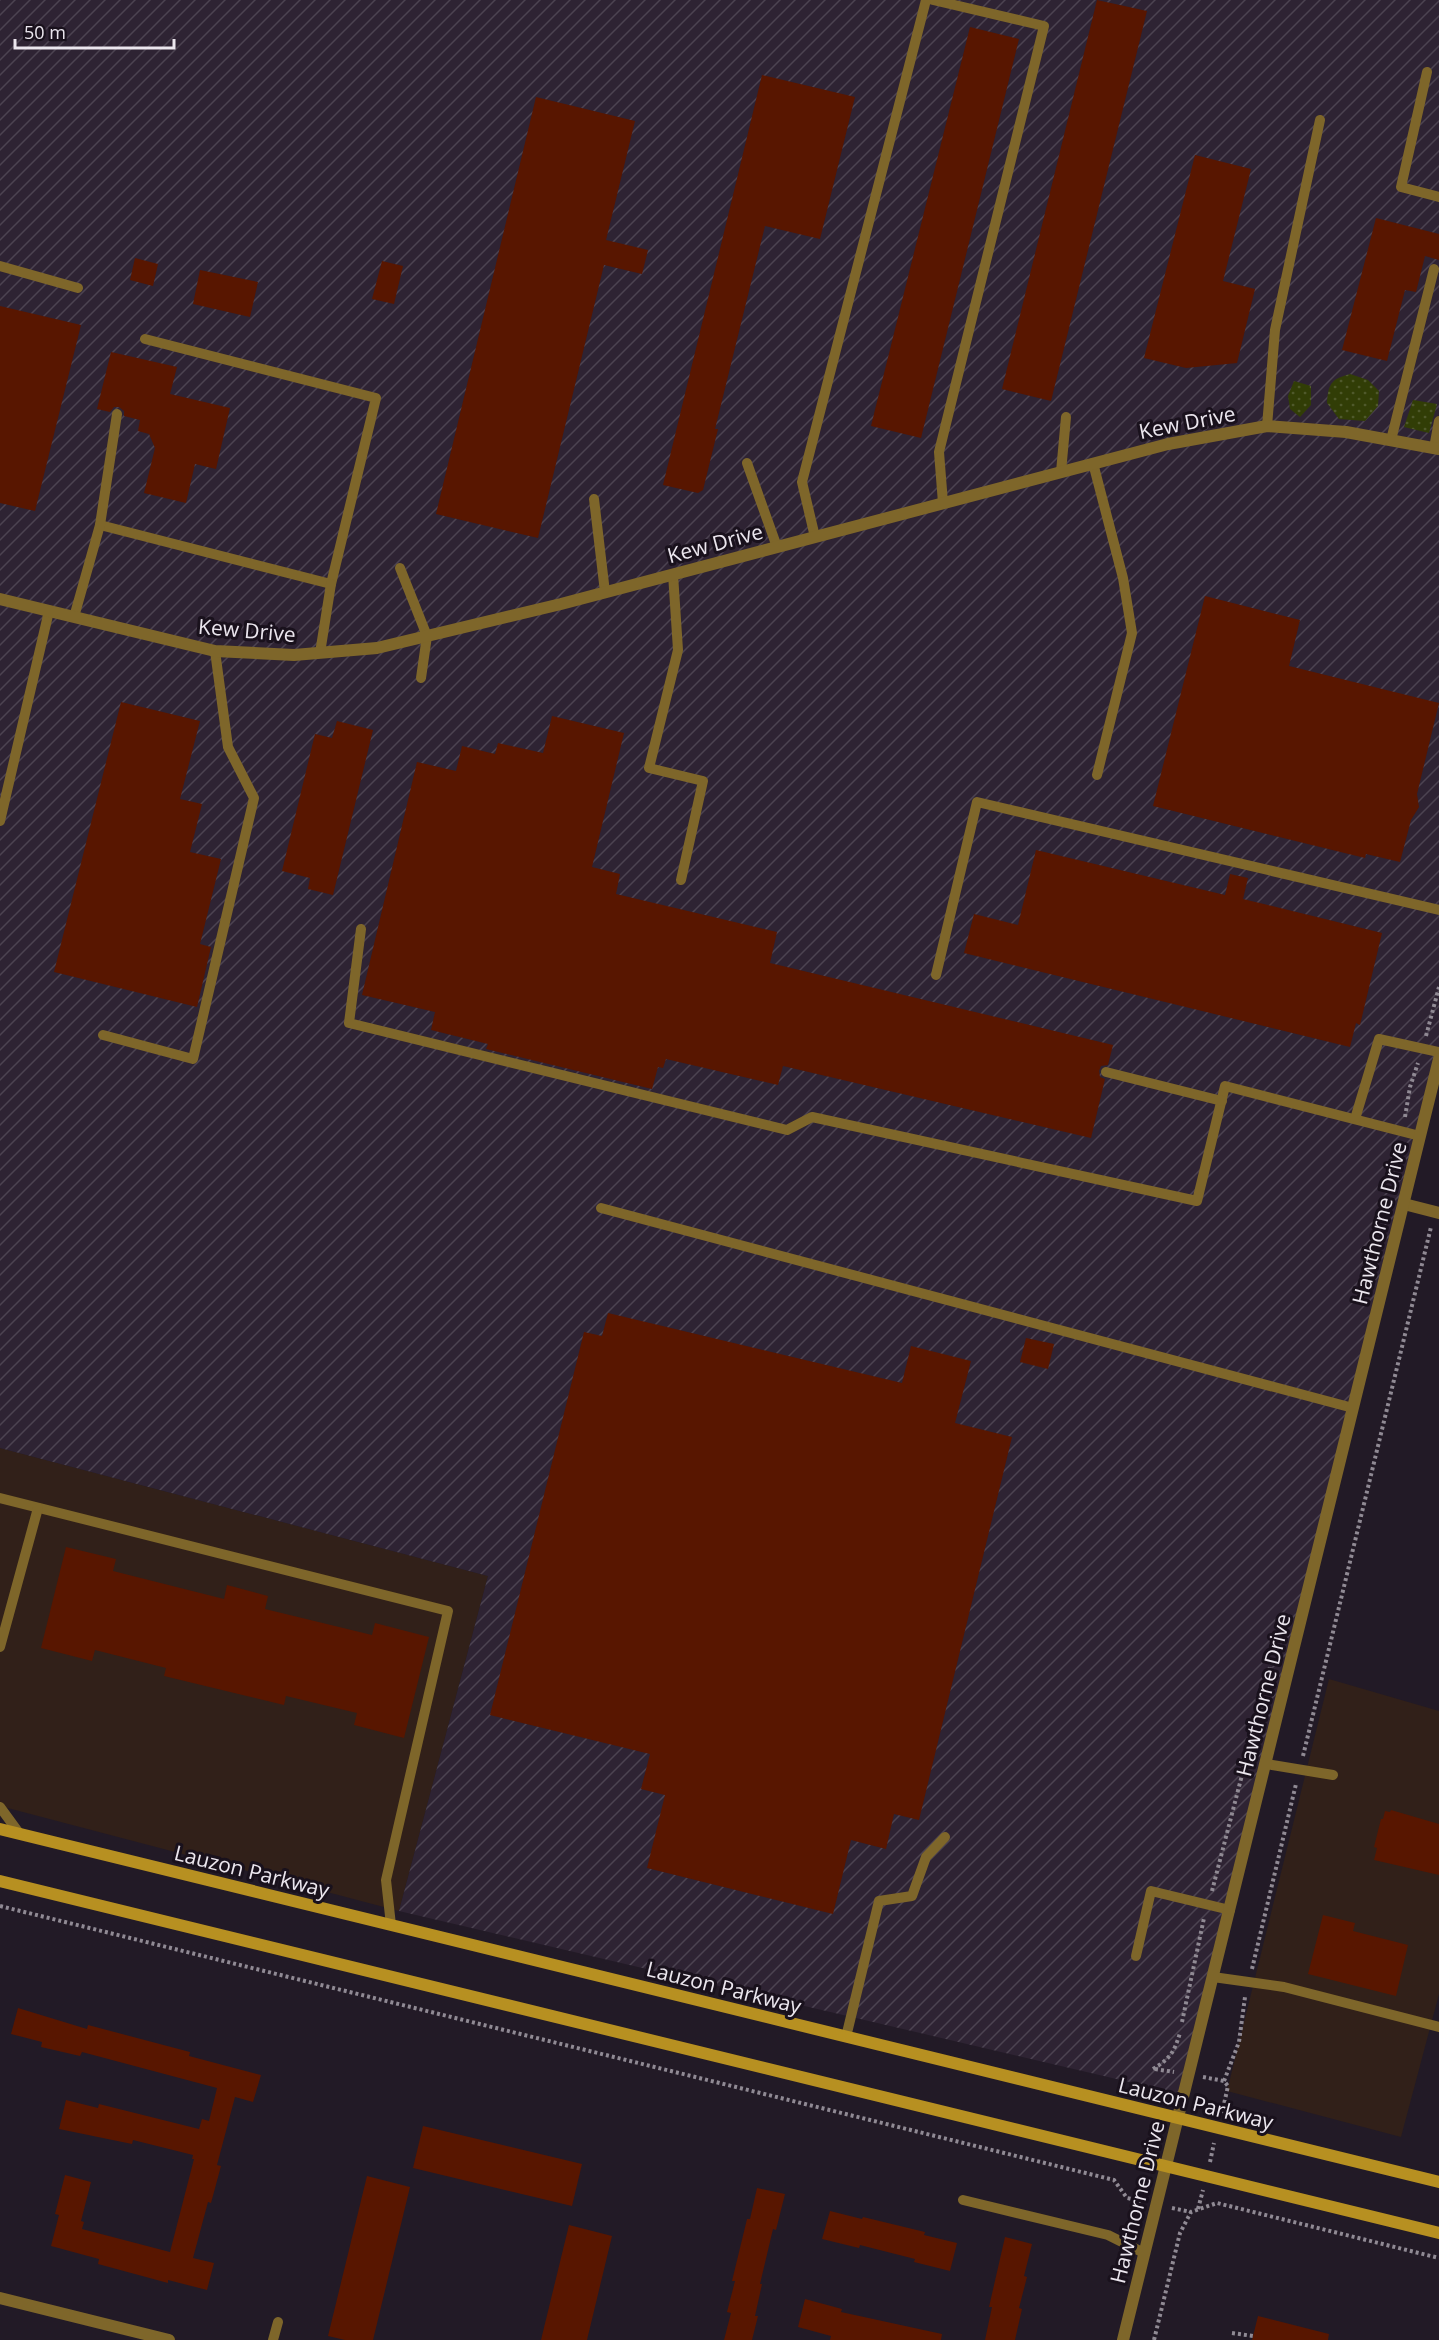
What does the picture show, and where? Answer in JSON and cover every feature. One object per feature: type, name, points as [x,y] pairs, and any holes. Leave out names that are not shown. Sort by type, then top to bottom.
[{"type":"main road","name":"Lauzon Parkway","points":[[0,1829],[1439,2182]]},
{"type":"main road","points":[[0,1881],[1439,2233]]},
{"type":"street","name":"Kew Drive","points":[[0,599],[215,651],[294,655],[377,648],[604,592],[1168,444],[1267,426],[1346,432],[1436,449]]},
{"type":"street","name":"Hawthorne Drive","points":[[1123,2340],[1439,1059]]},
{"type":"street","points":[[1404,1204],[1439,1213]]},
{"type":"street","points":[[0,2298],[168,2340]]},
{"type":"lane","points":[[815,537],[802,482],[926,0]]},
{"type":"lane","points":[[933,0],[1044,26],[939,452],[944,503]]},
{"type":"lane","points":[[1427,72],[1401,187],[1439,197]]},
{"type":"lane","points":[[1267,426],[1275,330],[1320,120]]},
{"type":"lane","points":[[0,266],[78,288]]},
{"type":"lane","points":[[1391,440],[1434,269]]},
{"type":"lane","points":[[145,339],[376,398],[331,584],[320,653]]},
{"type":"lane","points":[[74,617],[100,525],[117,414]]},
{"type":"lane","points":[[1060,472],[1066,417]]},
{"type":"lane","points":[[1436,449],[1439,421]]},
{"type":"lane","points":[[747,463],[777,546]]},
{"type":"lane","points":[[1093,463],[1123,578],[1132,633],[1096,775]]},
{"type":"lane","points":[[594,500],[604,592]]},
{"type":"lane","points":[[100,525],[331,584]]},
{"type":"lane","points":[[400,568],[427,636],[422,678]]},
{"type":"lane","points":[[673,574],[678,650],[649,768],[703,781],[681,880]]},
{"type":"lane","points":[[0,821],[49,611]]},
{"type":"lane","points":[[103,1035],[193,1059],[254,798],[228,747],[215,651]]},
{"type":"lane","points":[[936,975],[977,802],[1439,910]]},
{"type":"lane","points":[[361,929],[349,1023],[787,1130],[812,1117],[1197,1201],[1226,1086],[1420,1136]]},
{"type":"lane","points":[[1355,1119],[1378,1039],[1439,1052]]},
{"type":"lane","points":[[1106,1072],[1222,1101]]},
{"type":"lane","points":[[601,1208],[1353,1408]]},
{"type":"lane","points":[[0,1498],[448,1611],[386,1880],[390,1925]]},
{"type":"lane","points":[[0,1647],[38,1508]]},
{"type":"lane","points":[[1266,1764],[1334,1775]]},
{"type":"lane","points":[[0,1807],[19,1833]]},
{"type":"lane","points":[[846,2037],[879,1901],[912,1896],[926,1857],[945,1837]]},
{"type":"lane","points":[[1136,1956],[1151,1891],[1230,1910]]},
{"type":"lane","points":[[1213,1977],[1284,1987],[1439,2027]]},
{"type":"lane","points":[[963,2200],[1108,2235],[1144,2253]]},
{"type":"lane","points":[[273,2340],[278,2322]]},
{"type":"path","points":[[1432,1017],[1439,987]]},
{"type":"path","points":[[1410,1087],[1416,1072]]},
{"type":"path","points":[[1198,2210],[1228,2086],[1224,2080],[1239,2043],[1242,2010],[1429,1238]]},
{"type":"path","points":[[1212,1888],[1273,1656]]},
{"type":"path","points":[[0,1906],[1114,2180],[1127,2198]]},
{"type":"path","points":[[1154,2069],[1167,2060],[1175,2048],[1201,1926]]},
{"type":"path","points":[[1154,2340],[1180,2233],[1191,2212],[1216,2203],[1439,2258]]},
{"type":"path","points":[[1232,2333],[1253,2336]]},
{"type":"shaded area","points":[[0,0],[1439,0],[1439,1060],[1185,2095],[399,1911],[488,1576],[0,1448]]},
{"type":"shaded area","points":[[0,1448],[488,1576],[399,1911],[0,1806]]},
{"type":"shaded area","points":[[1329,1679],[1439,1711],[1439,1994],[1401,2137],[1227,2091]]},
{"type":"green space","points":[[1350,374],[1368,380],[1379,391],[1378,406],[1365,421],[1339,419],[1327,403],[1328,391],[1332,383]]},
{"type":"green space","points":[[1294,381],[1311,386],[1311,405],[1300,417],[1290,409],[1288,396]]},
{"type":"green space","points":[[1413,400],[1437,404],[1429,433],[1404,427]]},
{"type":"building","points":[[1097,0],[1147,11],[1051,401],[1002,389]]},
{"type":"building","points":[[970,27],[1019,39],[921,438],[871,426]]},
{"type":"building","points":[[762,75],[855,97],[820,239],[765,226],[715,429],[718,429],[703,490],[698,493],[663,485]]},
{"type":"building","points":[[536,97],[635,121],[606,240],[648,250],[642,274],[604,265],[538,538],[436,514]]},
{"type":"building","points":[[1195,155],[1251,169],[1223,281],[1255,289],[1237,363],[1186,368],[1144,358]]},
{"type":"building","points":[[1376,218],[1439,234],[1439,260],[1425,256],[1416,292],[1405,290],[1387,361],[1342,350]]},
{"type":"building","points":[[135,258],[158,264],[153,286],[130,280]]},
{"type":"building","points":[[382,261],[403,266],[394,304],[372,299]]},
{"type":"building","points":[[200,270],[258,282],[250,317],[193,304]]},
{"type":"building","points":[[0,306],[81,325],[35,511],[0,503]]},
{"type":"building","points":[[111,352],[177,367],[170,394],[230,408],[216,469],[195,464],[186,503],[144,493],[155,448],[149,434],[138,431],[140,420],[124,416],[124,411],[119,407],[114,407],[110,412],[97,409]]},
{"type":"building","points":[[1205,596],[1300,620],[1289,666],[1439,703],[1417,794],[1419,807],[1411,820],[1400,862],[1366,854],[1365,858],[1153,806]]},
{"type":"building","points":[[121,702],[200,721],[180,799],[202,804],[190,852],[221,859],[200,944],[211,947],[197,1007],[54,972]]},
{"type":"building","points":[[552,716],[624,733],[592,867],[620,874],[616,894],[777,932],[770,963],[1113,1045],[1108,1065],[1101,1066],[1099,1071],[1100,1077],[1105,1079],[1091,1138],[783,1066],[778,1085],[666,1059],[663,1068],[658,1067],[652,1089],[486,1049],[488,1044],[431,1030],[435,1012],[362,995],[417,762],[456,771],[462,746],[495,754],[498,743],[543,753]]},
{"type":"building","points":[[337,721],[373,730],[333,895],[308,889],[310,878],[282,871],[315,734],[332,738]]},
{"type":"building","points":[[1036,850],[1225,895],[1230,874],[1248,878],[1243,899],[1382,933],[1360,1025],[1356,1023],[1350,1047],[964,953],[974,914],[1018,925]]},
{"type":"building","points":[[608,1313],[902,1383],[911,1346],[971,1361],[955,1423],[1012,1437],[919,1820],[894,1814],[886,1849],[851,1840],[833,1914],[647,1868],[665,1795],[641,1789],[650,1754],[490,1715],[584,1332],[602,1336]]},
{"type":"building","points":[[1026,1338],[1054,1344],[1048,1369],[1020,1362]]},
{"type":"building","points":[[66,1547],[116,1559],[113,1571],[224,1599],[227,1585],[268,1596],[265,1609],[372,1635],[375,1623],[429,1637],[404,1738],[354,1725],[357,1713],[286,1696],[284,1705],[164,1676],[166,1668],[95,1650],[92,1661],[41,1648]]},
{"type":"building","points":[[1391,1810],[1439,1824],[1439,1875],[1374,1860],[1377,1848],[1374,1847],[1381,1819],[1385,1811],[1390,1812]]},
{"type":"building","points":[[1323,1915],[1355,1923],[1353,1931],[1408,1945],[1396,1996],[1308,1974]]},
{"type":"building","points":[[18,2008],[87,2029],[88,2025],[190,2052],[189,2056],[261,2075],[253,2102],[235,2097],[217,2165],[221,2166],[211,2203],[208,2202],[193,2258],[214,2263],[207,2290],[168,2280],[168,2283],[98,2264],[99,2259],[51,2246],[59,2215],[55,2214],[65,2175],[91,2182],[81,2221],[84,2222],[82,2229],[170,2252],[194,2159],[192,2159],[193,2155],[133,2140],[132,2144],[59,2129],[66,2100],[98,2108],[99,2104],[199,2129],[202,2119],[209,2121],[217,2088],[82,2052],[80,2056],[41,2047],[42,2042],[11,2034]]},
{"type":"building","points":[[423,2126],[582,2164],[572,2206],[413,2168]]},
{"type":"building","points":[[367,2176],[410,2187],[373,2340],[345,2340],[328,2336]]},
{"type":"building","points":[[757,2188],[785,2194],[776,2230],[773,2229],[760,2284],[762,2284],[755,2316],[758,2316],[752,2340],[724,2340],[731,2313],[727,2312],[735,2281],[732,2281]]},
{"type":"building","points":[[830,2211],[925,2232],[924,2235],[957,2243],[950,2271],[914,2262],[915,2259],[860,2245],[859,2248],[822,2239]]},
{"type":"building","points":[[569,2225],[612,2236],[587,2340],[541,2340]]},
{"type":"building","points":[[1005,2237],[1032,2244],[1019,2308],[1022,2309],[1015,2340],[985,2340],[992,2307],[989,2307]]},
{"type":"building","points":[[805,2299],[842,2309],[841,2312],[942,2334],[941,2340],[830,2340],[831,2336],[798,2327]]},
{"type":"building","points":[[1258,2316],[1329,2334],[1328,2340],[1252,2340]]}]
